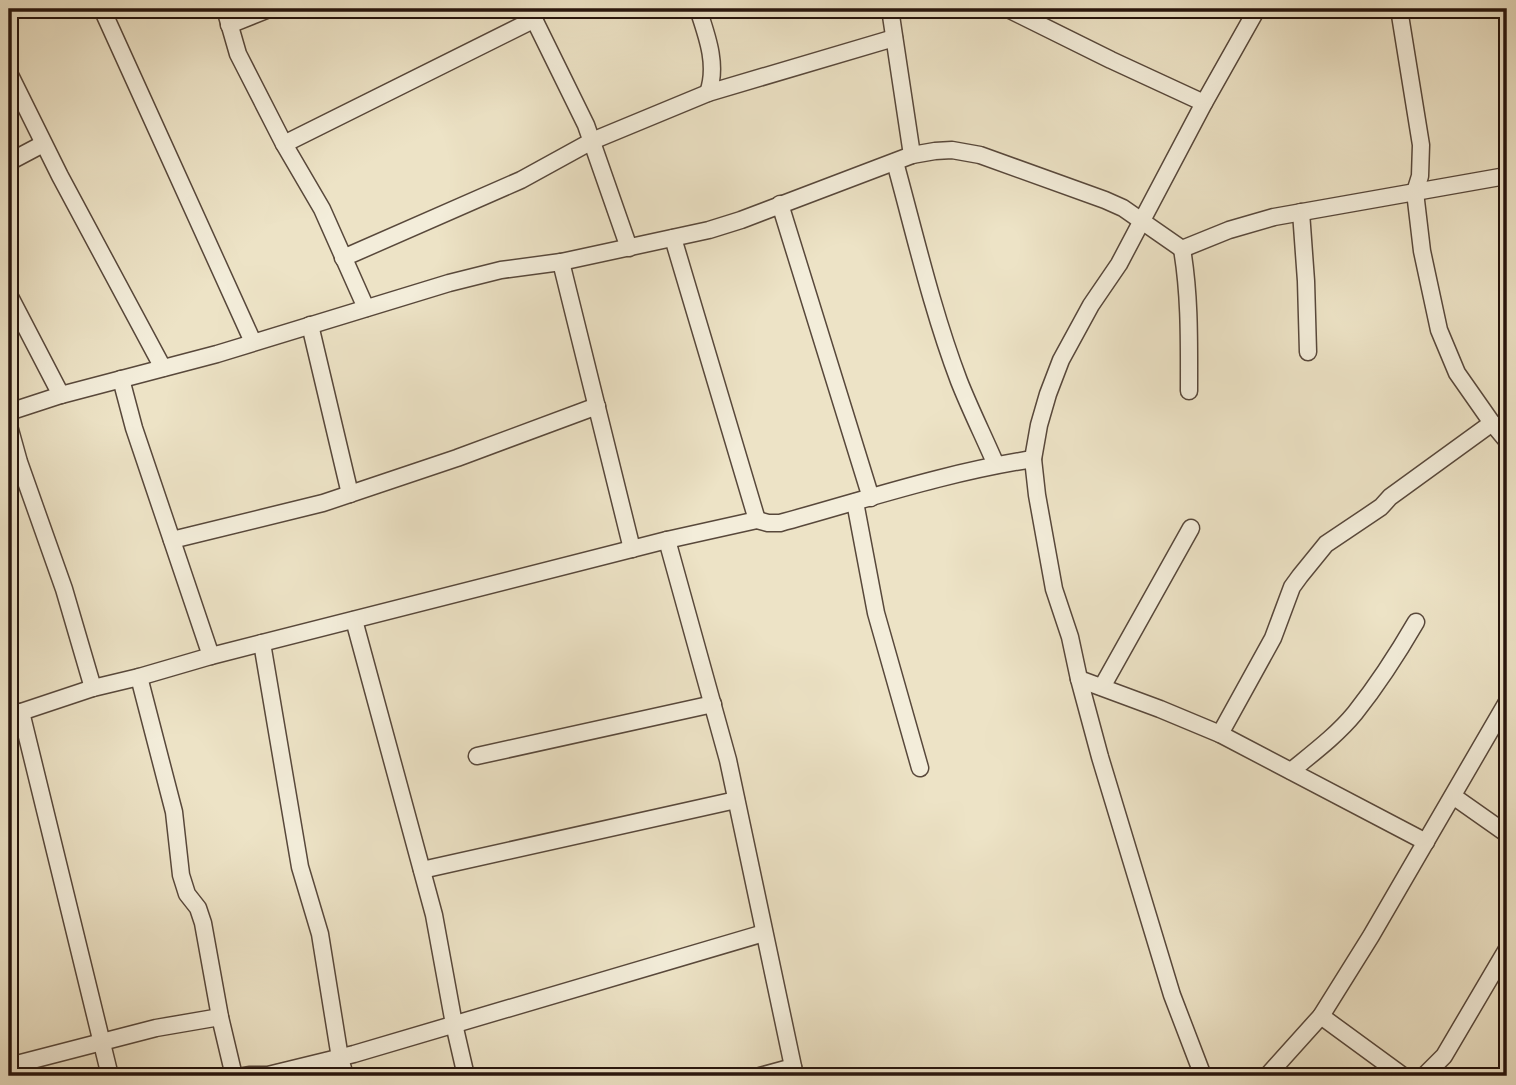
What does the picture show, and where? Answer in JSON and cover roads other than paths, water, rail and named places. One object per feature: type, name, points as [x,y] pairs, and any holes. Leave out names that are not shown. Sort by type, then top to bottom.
[{"type":"street","points":[[102,9],[253,342]]},
{"type":"street","points":[[270,9],[227,17],[238,54],[284,144],[322,209],[366,308]]},
{"type":"street","points":[[698,9],[709,41],[712,62],[712,83],[708,93]]},
{"type":"street","points":[[890,9],[912,155]]},
{"type":"street","points":[[1008,9],[1204,103]]},
{"type":"street","points":[[1203,1076],[1172,995],[1100,757],[1070,637],[1054,589],[1033,459],[1039,425],[1061,360],[1091,305],[1119,264],[1257,9]]},
{"type":"street","points":[[1399,9],[1421,145],[1420,176],[1415,192],[1422,251],[1439,330],[1457,373],[1507,441]]},
{"type":"street","points":[[284,144],[532,14],[586,125],[629,248]]},
{"type":"street","points":[[343,258],[521,180],[592,141],[708,93],[894,38]]},
{"type":"street","points":[[9,73],[43,144],[163,368]]},
{"type":"street","points":[[9,162],[43,144]]},
{"type":"street","points":[[9,412],[217,354],[475,276],[561,262],[709,230],[912,155],[952,150],[980,155],[1105,200],[1123,208],[1182,249],[1189,311],[1189,391]]},
{"type":"street","points":[[895,162],[930,293],[959,382],[996,465]]},
{"type":"street","points":[[1182,249],[1229,230],[1274,217],[1500,177],[1507,178]]},
{"type":"street","points":[[780,204],[863,500],[876,613],[920,768]]},
{"type":"street","points":[[1301,212],[1308,352]]},
{"type":"street","points":[[673,238],[757,520]]},
{"type":"street","points":[[561,262],[632,549]]},
{"type":"street","points":[[9,295],[61,396]]},
{"type":"street","points":[[310,325],[350,494]]},
{"type":"street","points":[[121,380],[134,428],[211,656]]},
{"type":"street","points":[[172,540],[323,503],[457,458],[597,406]]},
{"type":"street","points":[[1220,734],[1273,638],[1292,587],[1325,544],[1381,507],[1390,497],[1492,423]]},
{"type":"street","points":[[9,426],[64,589],[93,688]]},
{"type":"street","points":[[110,1076],[15,713],[93,688],[211,656],[667,540],[757,520],[780,523],[996,465],[1033,459]]},
{"type":"street","points":[[1102,687],[1191,528]]},
{"type":"street","points":[[667,540],[728,760],[794,1072],[760,1076]]},
{"type":"street","points":[[354,620],[434,915],[466,1076]]},
{"type":"street","points":[[1290,771],[1324,744],[1354,714],[1393,661],[1416,622]]},
{"type":"street","points":[[262,643],[300,867],[320,934],[345,1076]]},
{"type":"street","points":[[139,677],[174,812],[181,875],[187,894],[198,908],[203,923],[234,1076]]},
{"type":"street","points":[[1079,679],[1220,734],[1426,842]]},
{"type":"street","points":[[1267,1076],[1321,1016],[1371,936],[1507,702]]},
{"type":"street","points":[[477,756],[713,704]]},
{"type":"street","points":[[1453,796],[1507,834]]},
{"type":"street","points":[[422,870],[736,800]]},
{"type":"street","points":[[243,1076],[268,1075],[340,1058],[764,933]]},
{"type":"street","points":[[1424,1076],[1444,1056],[1507,949]]},
{"type":"street","points":[[1321,1016],[1404,1076]]},
{"type":"street","points":[[9,1066],[156,1028],[220,1017]]}]
